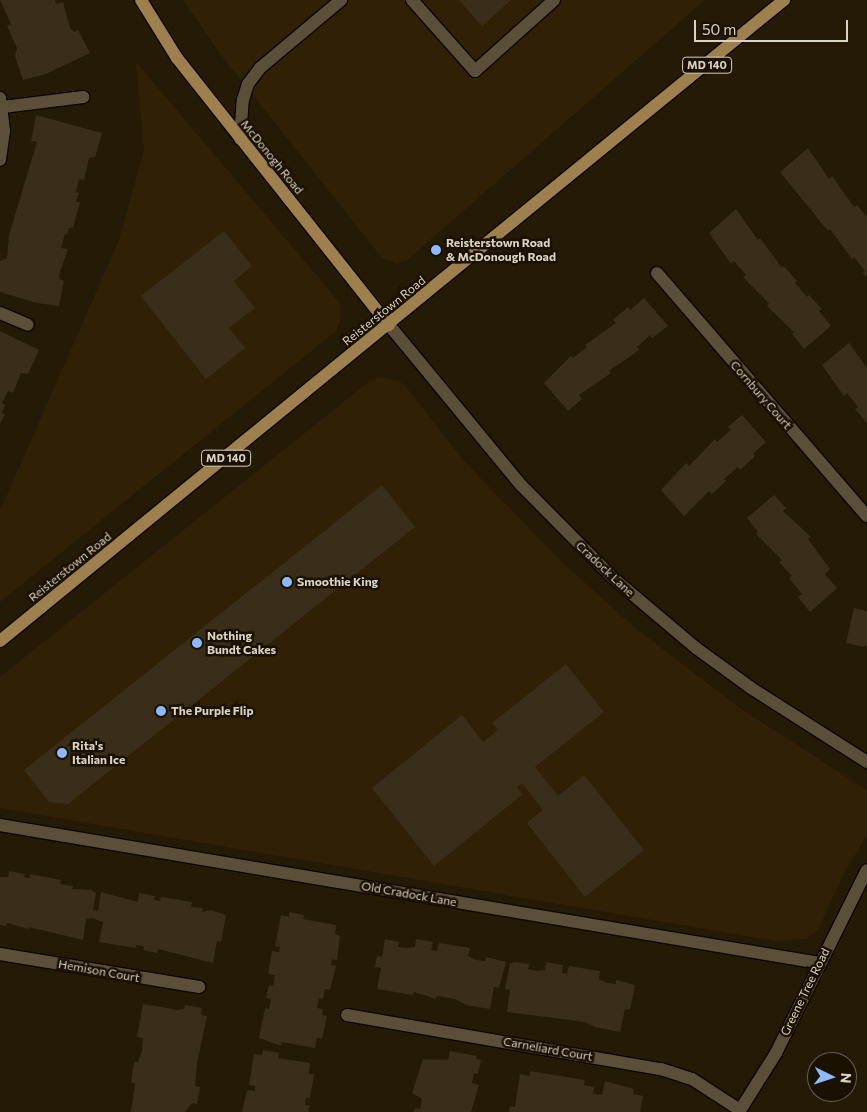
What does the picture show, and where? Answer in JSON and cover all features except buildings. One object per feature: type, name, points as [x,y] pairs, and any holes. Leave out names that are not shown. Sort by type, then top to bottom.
[{"type":"main road","name":"McDonogh Road","points":[[141,0],[177,58],[389,325]]},
{"type":"main road","name":"Reisterstown Road","points":[[0,641],[389,325],[784,0]]},
{"type":"street","points":[[240,139],[243,100],[254,76],[341,0]]},
{"type":"street","points":[[412,0],[475,71],[554,0]]},
{"type":"street","points":[[0,160],[1,102],[83,97]]},
{"type":"street","name":"Cornbury Court","points":[[657,273],[867,516]]},
{"type":"street","points":[[0,313],[28,326]]},
{"type":"street","name":"Cradock Lane","points":[[389,325],[515,478],[612,577],[696,648],[743,682],[867,762]]},
{"type":"street","name":"Old Cradock Lane","points":[[0,825],[819,963]]},
{"type":"street","name":"Greene Tree Road","points":[[740,1111],[776,1053],[819,963],[867,870]]},
{"type":"street","name":"Hemison Court","points":[[0,954],[199,987]]},
{"type":"street","name":"Carneliard Court","points":[[347,1015],[661,1068],[692,1079],[740,1111]]},
{"type":"shaded area","points":[[183,0],[705,0],[407,260],[397,264],[382,258],[221,55]]},
{"type":"shaded area","points":[[136,62],[339,302],[340,321],[336,331],[0,602],[0,511],[119,240],[144,150]]},
{"type":"shaded area","points":[[381,377],[399,381],[406,387],[465,462],[565,565],[634,627],[741,709],[867,790],[867,835],[842,877],[818,930],[806,939],[775,941],[0,808],[0,677],[371,380]]},
{"type":"place","name":"Reisterstown Road & McDonough Road","points":[[436,250]]},
{"type":"place","name":"Smoothie King","points":[[287,582]]},
{"type":"place","name":"Nothing Bundt Cakes","points":[[197,643]]},
{"type":"place","name":"The Purple Flip","points":[[161,711]]},
{"type":"place","name":"Rita's Italian Ice","points":[[62,753]]}]
